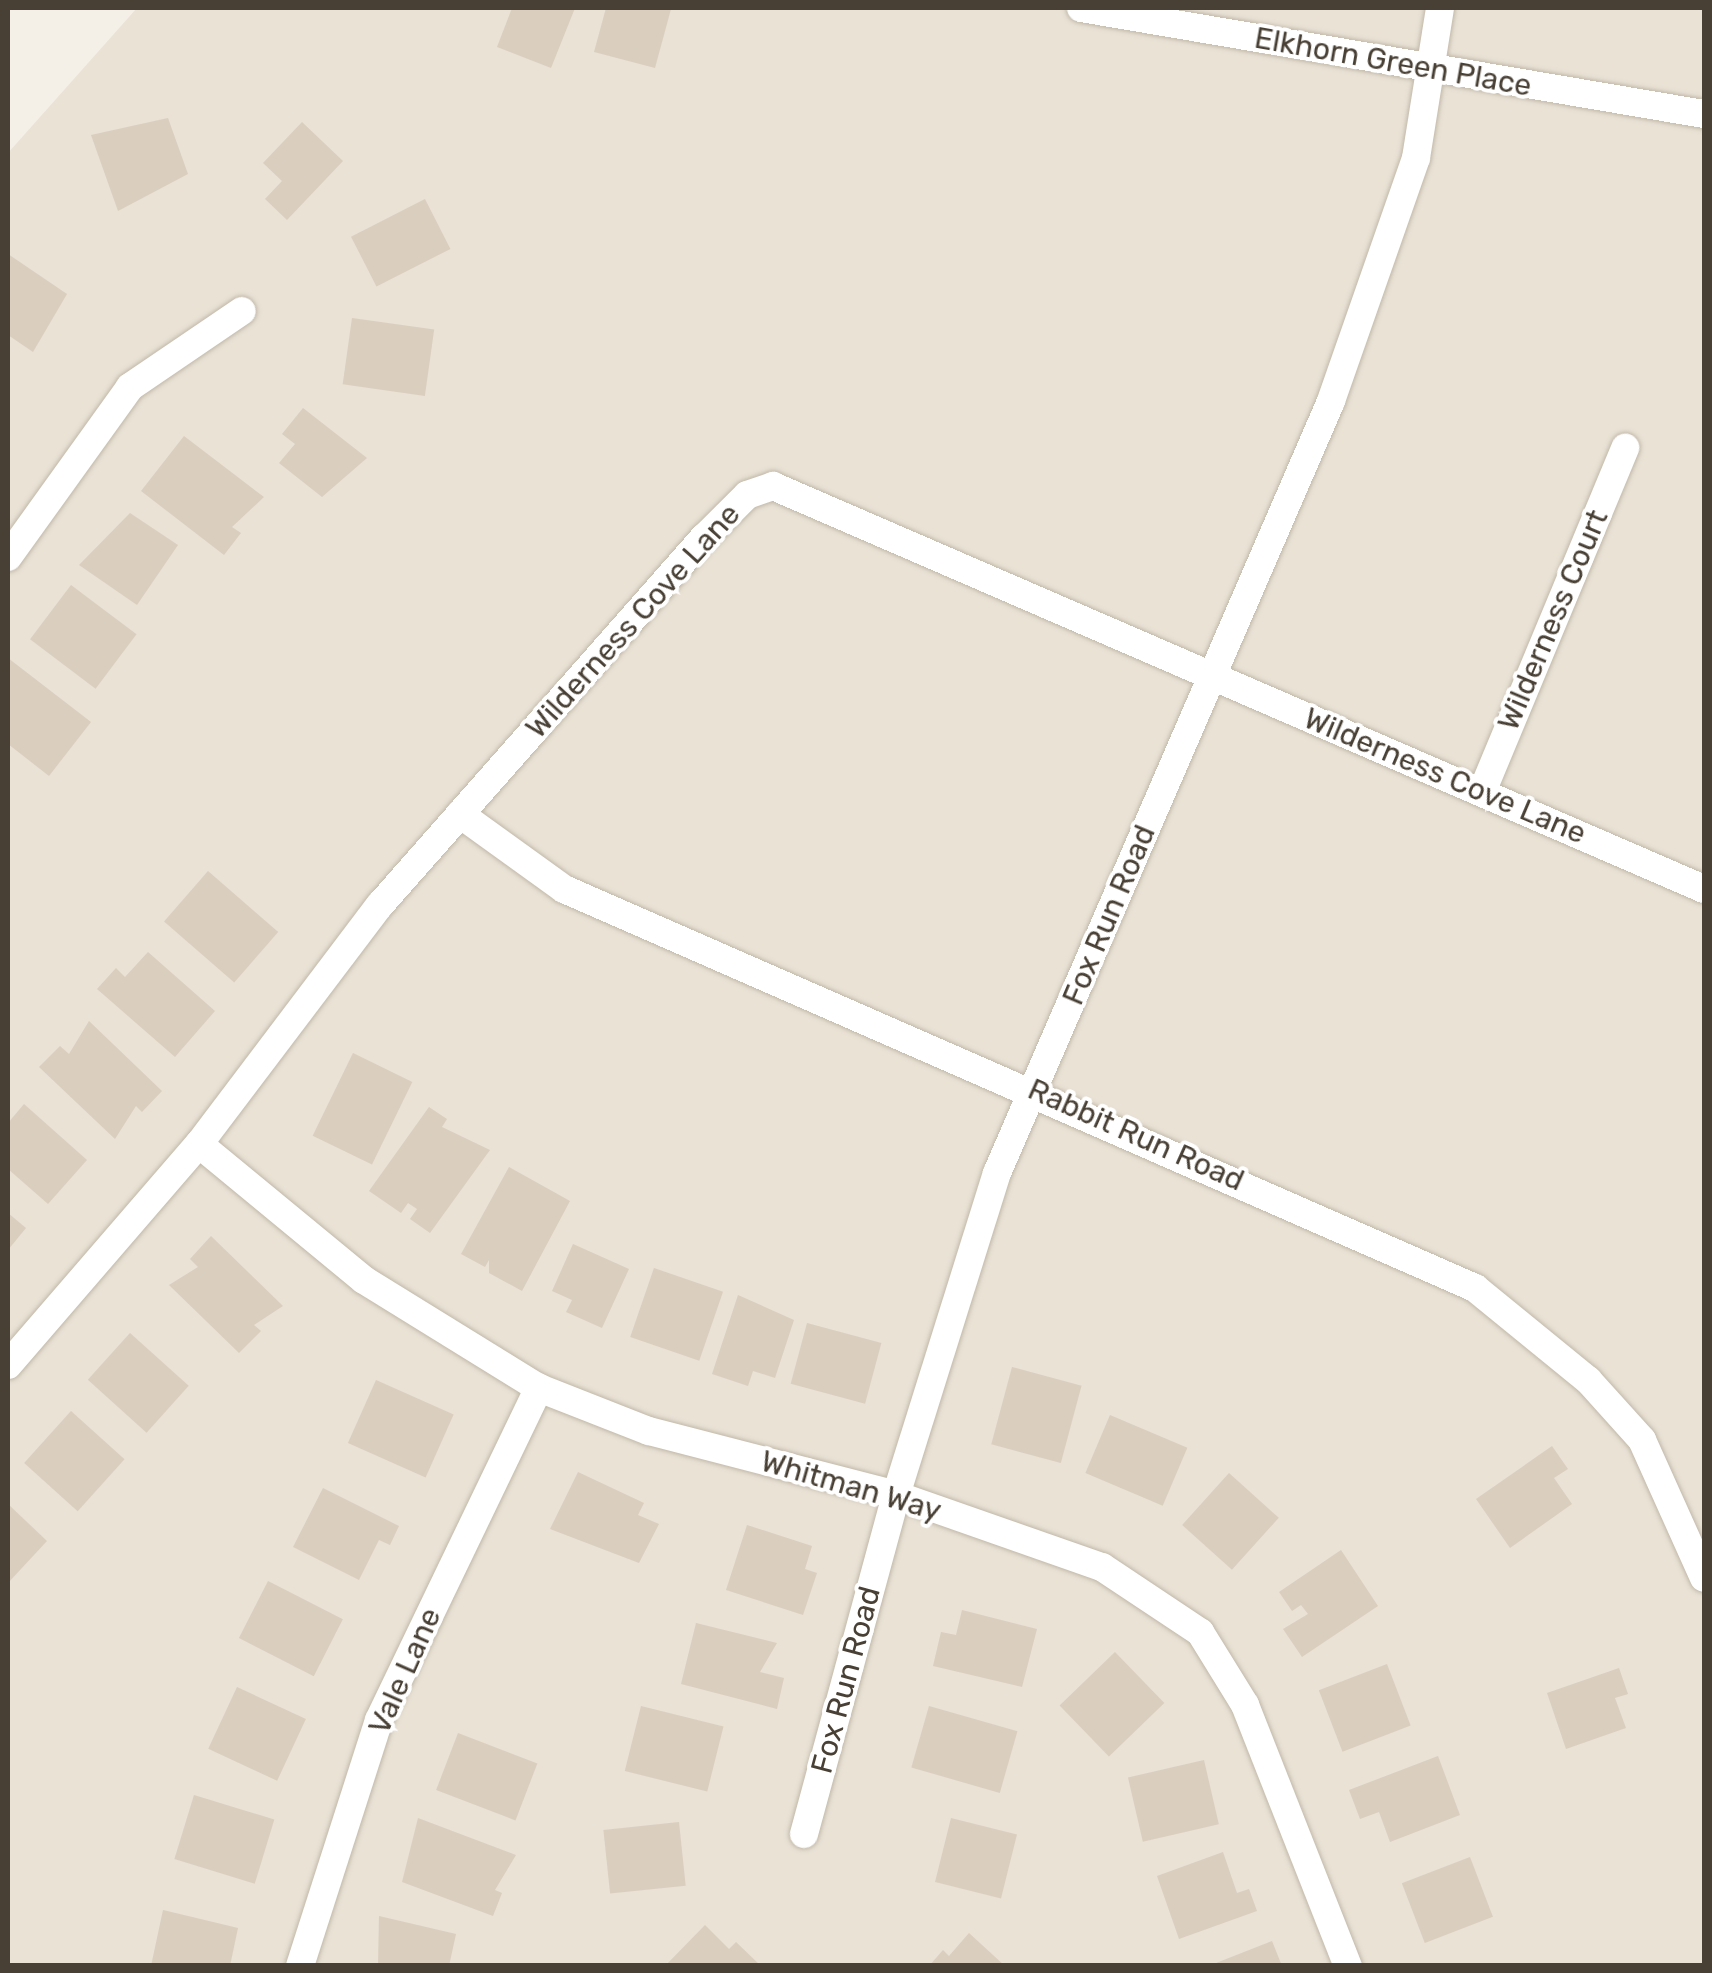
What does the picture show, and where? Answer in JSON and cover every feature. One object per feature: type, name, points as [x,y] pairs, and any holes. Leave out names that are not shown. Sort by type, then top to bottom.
[{"type":"street","name":"Elkhorn Green Place","points":[[1081,8],[1704,114]]},
{"type":"street","name":"Fox Run Road","points":[[804,1834],[896,1495],[997,1173],[1337,382],[1416,158],[1440,8]]},
{"type":"street","points":[[8,557],[130,386],[242,311]]},
{"type":"street","name":"Wilderness Court","points":[[1482,792],[1625,448]]},
{"type":"street","name":"Wilderness Cove Lane","points":[[8,1364],[199,1144],[460,814],[705,537],[746,495],[773,486],[1704,889]]},
{"type":"street","name":"Rabbit Run Road","points":[[460,814],[564,888],[1034,1088],[1475,1288],[1588,1380],[1642,1440],[1704,1578]]},
{"type":"street","name":"Whitman Way","points":[[199,1144],[364,1280],[540,1388],[649,1431],[896,1495],[1102,1567],[1200,1632],[1246,1705],[1348,1966]]},
{"type":"street","name":"Vale Lane","points":[[300,1966],[379,1720],[540,1388]]},
{"type":"shaded area","points":[[137,8],[1704,8],[1704,1965],[8,1966],[8,153]]},
{"type":"building","points":[[512,8],[575,8],[551,68],[497,47]]},
{"type":"building","points":[[606,8],[671,9],[655,68],[594,52]]},
{"type":"building","points":[[168,118],[188,174],[118,211],[91,135]]},
{"type":"building","points":[[302,122],[343,161],[287,220],[265,199],[282,181],[263,163]]},
{"type":"building","points":[[425,199],[450,249],[376,287],[351,237]]},
{"type":"building","points":[[8,254],[67,294],[33,352],[8,335]]},
{"type":"building","points":[[352,318],[434,330],[425,396],[343,384]]},
{"type":"building","points":[[303,408],[367,458],[322,497],[279,463],[295,444],[282,434]]},
{"type":"building","points":[[184,436],[264,497],[232,527],[241,533],[224,555],[141,491]]},
{"type":"building","points":[[130,513],[178,545],[137,605],[79,565]]},
{"type":"building","points":[[71,585],[136,634],[96,689],[30,639]]},
{"type":"building","points":[[8,658],[91,722],[49,776],[8,744]]},
{"type":"building","points":[[208,871],[278,932],[234,983],[164,922]]},
{"type":"building","points":[[148,952],[215,1011],[175,1057],[97,989],[116,968],[125,977]]},
{"type":"building","points":[[89,1021],[162,1091],[142,1112],[136,1106],[115,1139],[39,1067],[60,1046],[69,1054]]},
{"type":"building","points":[[353,1053],[412,1082],[372,1165],[313,1136]]},
{"type":"building","points":[[24,1104],[87,1160],[48,1204],[8,1169],[8,1123]]},
{"type":"building","points":[[429,1107],[447,1119],[442,1127],[490,1150],[430,1233],[410,1219],[417,1209],[408,1203],[401,1213],[369,1191]]},
{"type":"building","points":[[509,1167],[570,1201],[522,1291],[489,1273],[489,1260],[485,1267],[461,1254]]},
{"type":"building","points":[[8,1213],[26,1228],[8,1250]]},
{"type":"building","points":[[211,1236],[283,1306],[254,1325],[261,1331],[239,1353],[169,1285],[198,1267],[190,1259]]},
{"type":"building","points":[[573,1244],[629,1269],[602,1328],[566,1312],[572,1300],[552,1291]]},
{"type":"building","points":[[654,1268],[723,1292],[699,1361],[630,1337]]},
{"type":"building","points":[[738,1295],[794,1320],[775,1378],[753,1371],[748,1386],[712,1374]]},
{"type":"building","points":[[807,1323],[881,1343],[865,1404],[791,1384]]},
{"type":"building","points":[[130,1333],[189,1386],[147,1433],[88,1380]]},
{"type":"building","points":[[1012,1367],[1082,1386],[1061,1463],[991,1444]]},
{"type":"building","points":[[376,1380],[454,1415],[426,1478],[348,1443]]},
{"type":"building","points":[[71,1411],[125,1459],[78,1511],[24,1463]]},
{"type":"building","points":[[1110,1415],[1187,1448],[1163,1506],[1085,1473]]},
{"type":"building","points":[[1552,1446],[1568,1469],[1554,1478],[1572,1504],[1510,1548],[1476,1499]]},
{"type":"building","points":[[578,1472],[644,1503],[638,1515],[659,1524],[639,1563],[550,1529]]},
{"type":"building","points":[[1229,1473],[1279,1518],[1232,1570],[1182,1525]]},
{"type":"building","points":[[323,1488],[399,1526],[390,1545],[379,1540],[359,1580],[293,1547]]},
{"type":"building","points":[[8,1504],[47,1541],[8,1583]]},
{"type":"building","points":[[747,1525],[812,1546],[805,1569],[817,1573],[803,1615],[726,1590]]},
{"type":"building","points":[[1341,1550],[1378,1606],[1302,1657],[1283,1629],[1308,1614],[1301,1605],[1292,1611],[1279,1592]]},
{"type":"building","points":[[268,1581],[343,1619],[314,1676],[239,1638]]},
{"type":"building","points":[[962,1610],[1037,1629],[1022,1687],[933,1666],[941,1632],[956,1635]]},
{"type":"building","points":[[696,1623],[777,1643],[760,1672],[784,1678],[777,1709],[681,1684]]},
{"type":"building","points":[[1115,1652],[1164,1703],[1109,1757],[1060,1705]]},
{"type":"building","points":[[1387,1664],[1411,1726],[1343,1752],[1319,1690]]},
{"type":"building","points":[[1619,1668],[1628,1694],[1615,1698],[1626,1728],[1566,1749],[1547,1693]]},
{"type":"building","points":[[237,1687],[306,1719],[277,1781],[208,1749]]},
{"type":"building","points":[[641,1706],[723,1727],[707,1792],[625,1771]]},
{"type":"building","points":[[929,1706],[1017,1731],[1000,1793],[911,1768]]},
{"type":"building","points":[[458,1733],[537,1763],[515,1820],[436,1790]]},
{"type":"building","points":[[1438,1756],[1460,1815],[1390,1842],[1379,1812],[1360,1819],[1349,1790]]},
{"type":"building","points":[[1204,1760],[1219,1824],[1143,1842],[1128,1778]]},
{"type":"building","points":[[194,1795],[274,1820],[255,1884],[174,1859]]},
{"type":"building","points":[[418,1818],[516,1855],[495,1890],[502,1893],[493,1916],[402,1882]]},
{"type":"building","points":[[951,1818],[1017,1834],[1001,1898],[935,1882]]},
{"type":"building","points":[[679,1822],[686,1886],[610,1894],[603,1830]]},
{"type":"building","points":[[1223,1852],[1237,1893],[1249,1889],[1257,1911],[1179,1939],[1157,1876]]},
{"type":"building","points":[[1470,1857],[1493,1917],[1425,1943],[1402,1883]]},
{"type":"building","points":[[163,1910],[238,1928],[230,1966],[151,1966]]},
{"type":"building","points":[[379,1916],[456,1934],[449,1966],[378,1966]]},
{"type":"building","points":[[705,1925],[729,1949],[736,1942],[761,1966],[665,1966]]},
{"type":"building","points":[[969,1933],[1005,1966],[929,1966],[943,1950],[949,1956]]},
{"type":"building","points":[[1272,1941],[1282,1966],[1211,1966],[1211,1965]]}]
